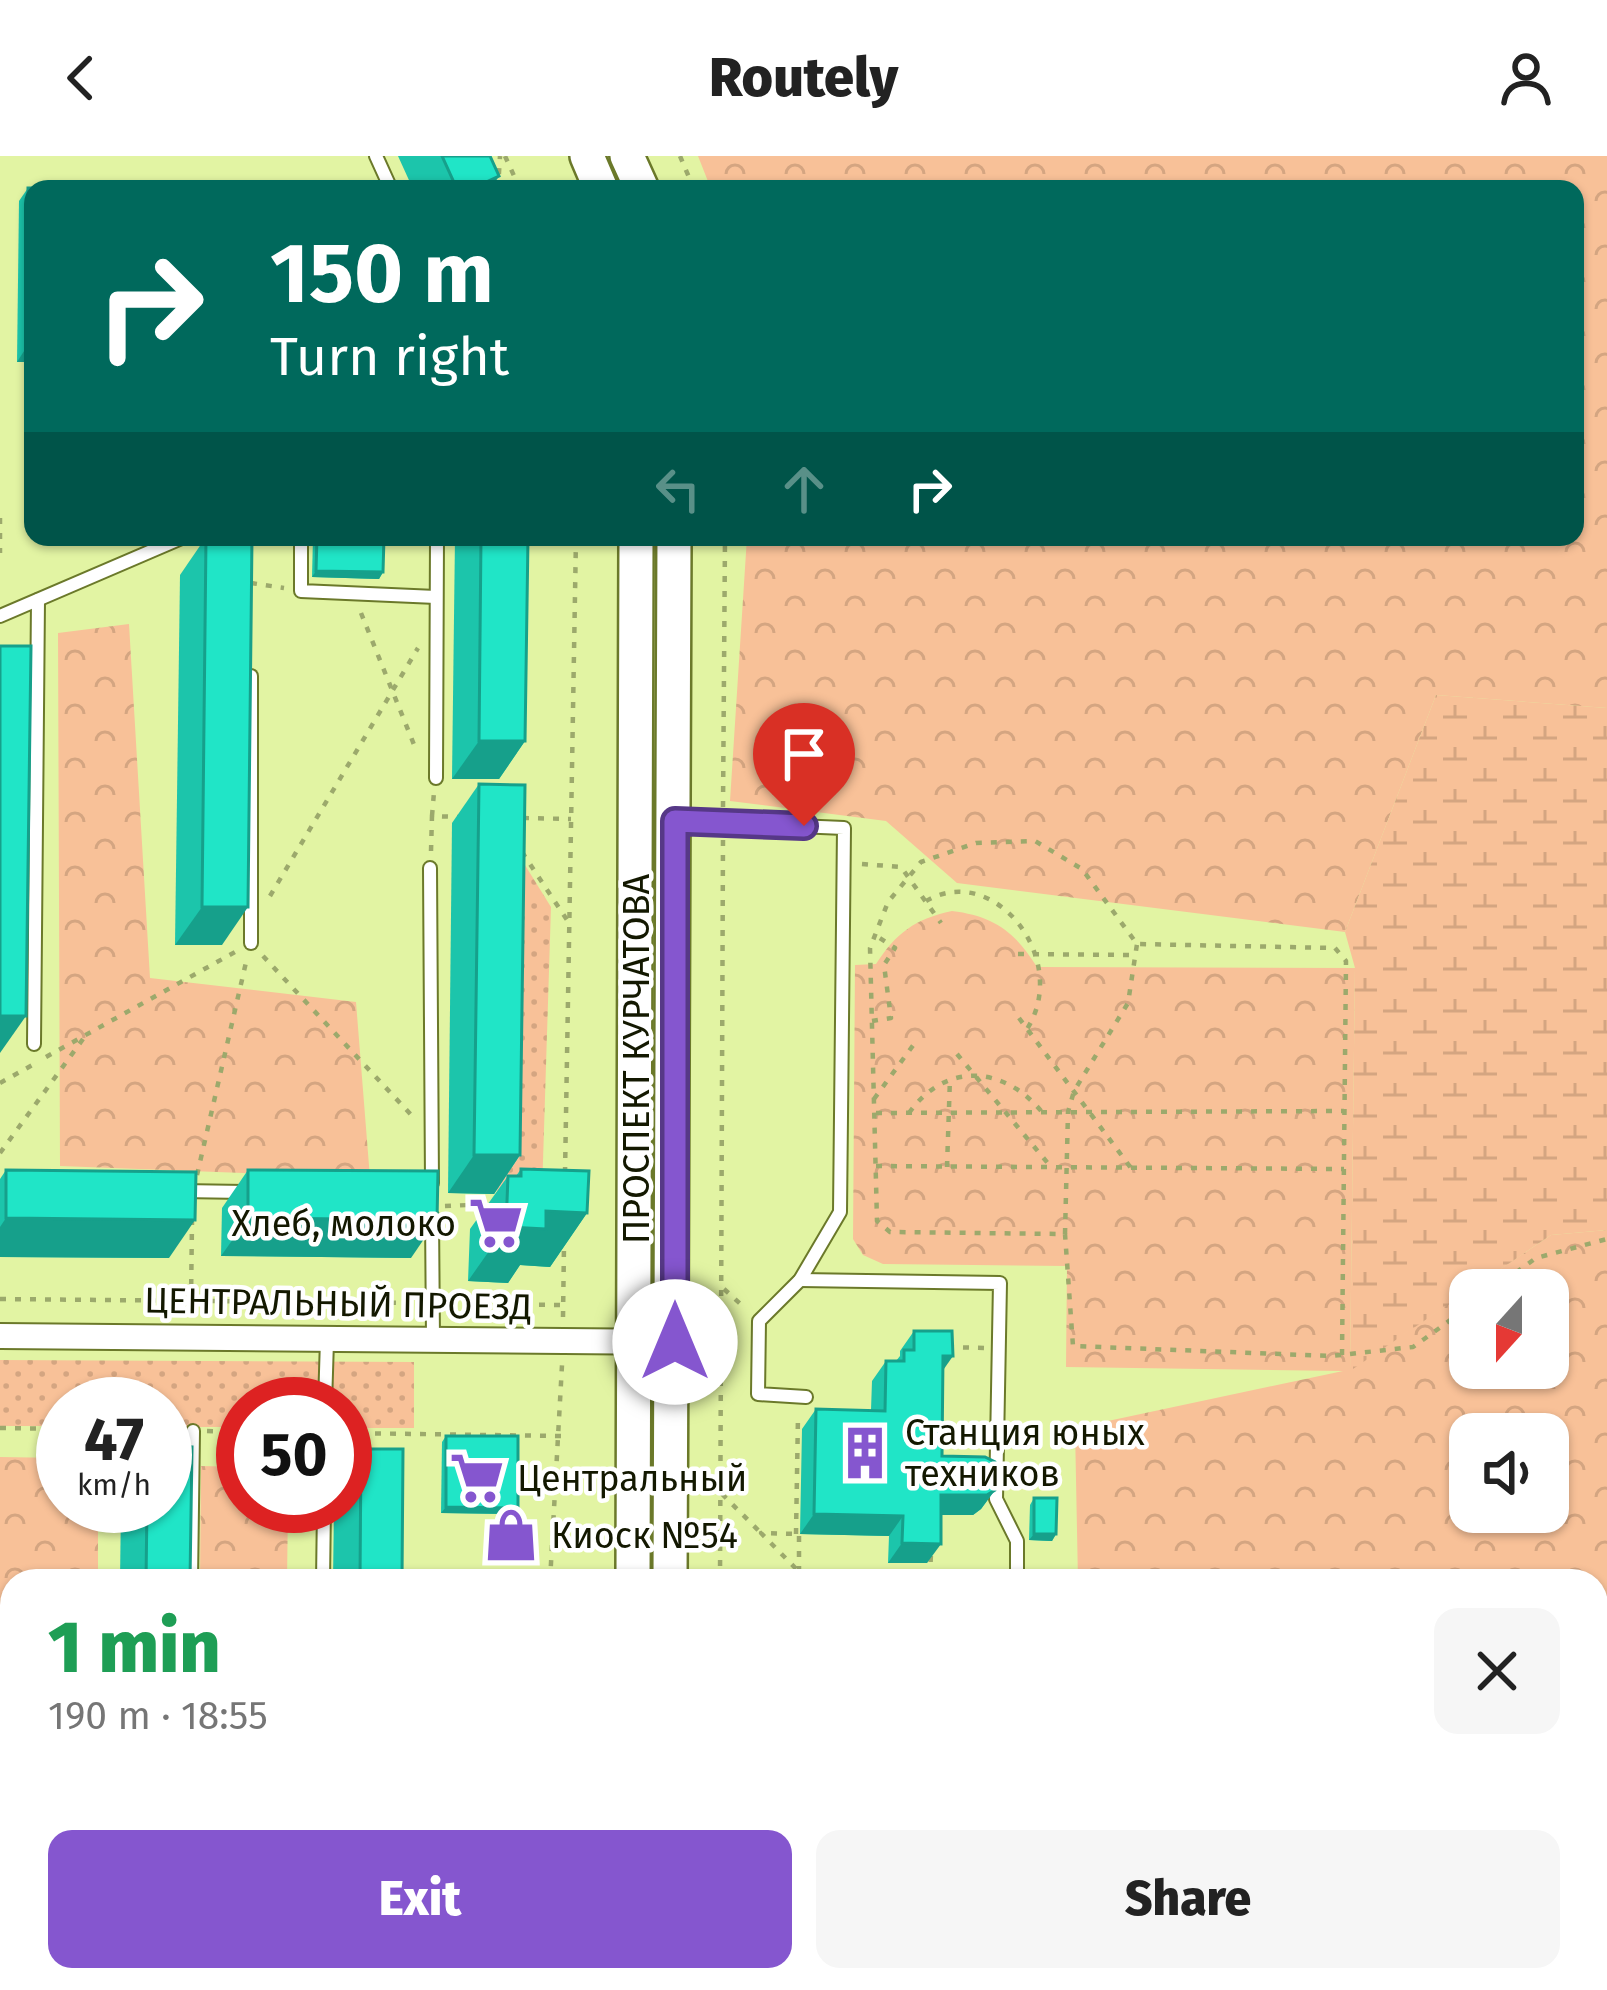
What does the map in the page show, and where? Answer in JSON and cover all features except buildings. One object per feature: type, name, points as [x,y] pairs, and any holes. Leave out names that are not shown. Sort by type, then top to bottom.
[{"type":"main road","name":"ПРОСПЕКТ КУРЧАТОВА","points":[[633,1569],[636,546]]},
{"type":"main road","name":"ПРОСПЕКТ КУРЧАТОВА","points":[[670,1569],[675,1342],[674,546]]},
{"type":"street","name":"ЦЕНТРАЛЬНЫЙ ПРОЕЗД","points":[[0,1336],[675,1342]]},
{"type":"lane","points":[[0,616],[163,546]]},
{"type":"lane","points":[[301,546],[301,591],[436,597]]},
{"type":"lane","points":[[432,780],[437,546]]},
{"type":"lane","points":[[34,1044],[38,600]]},
{"type":"lane","points":[[251,652],[251,943]]},
{"type":"lane","points":[[675,821],[844,828],[840,1212],[800,1280],[760,1321],[758,1394],[802,1397]]},
{"type":"lane","points":[[430,868],[433,1340]]},
{"type":"lane","points":[[171,1191],[265,1192]]},
{"type":"lane","points":[[408,1192],[432,1199]]},
{"type":"lane","points":[[800,1280],[1000,1283],[996,1498],[1018,1541],[1017,1569]]},
{"type":"lane","points":[[326,1377],[327,1339]]},
{"type":"lane","points":[[191,1569],[193,1430]]},
{"type":"lane","points":[[323,1569],[324,1533]]},
{"type":"path","points":[[0,518],[0,553]]},
{"type":"path","points":[[566,1177],[576,546]]},
{"type":"path","points":[[720,1569],[724,546]]},
{"type":"path","points":[[251,583],[301,591]]},
{"type":"path","points":[[354,593],[390,694],[432,780],[430,868]]},
{"type":"path","points":[[251,928],[436,617]]},
{"type":"path","points":[[432,817],[477,817]]},
{"type":"path","points":[[523,818],[571,819]]},
{"type":"path","points":[[511,835],[569,923]]},
{"type":"path","points":[[1065,1234],[890,1232],[877,1222],[870,947],[888,902],[921,862],[976,843],[1035,841],[1082,869],[1136,944],[1127,1003],[1074,1091],[1068,1112],[1065,1234],[1073,1346],[1342,1355],[1413,1347],[1449,1321]]},
{"type":"path","points":[[844,863],[901,867],[941,923]]},
{"type":"path","points":[[926,901],[939,893],[964,894],[1005,908],[1033,941],[1044,981],[1028,1029]]},
{"type":"path","points":[[872,1021],[891,1018],[884,965],[895,948],[875,935]]},
{"type":"path","points":[[251,943],[432,1137]]},
{"type":"path","points":[[0,1083],[251,943]]},
{"type":"path","points":[[191,1300],[193,1191],[251,943]]},
{"type":"path","points":[[1136,944],[1335,948],[1346,961],[1342,1355]]},
{"type":"path","points":[[1018,954],[1135,956]]},
{"type":"path","points":[[1019,1018],[1131,1168]]},
{"type":"path","points":[[0,1154],[87,1035]]},
{"type":"path","points":[[874,1099],[917,1040]]},
{"type":"path","points":[[957,1054],[1051,1167]]},
{"type":"path","points":[[909,1113],[923,1094],[950,1078],[974,1073],[1025,1092],[1042,1112]]},
{"type":"path","points":[[947,1167],[950,1078]]},
{"type":"path","points":[[874,1113],[1344,1111]]},
{"type":"path","points":[[876,1166],[1344,1169]]},
{"type":"path","points":[[432,1199],[499,1203]]},
{"type":"path","points":[[551,1569],[561,1436],[565,1237]]},
{"type":"path","points":[[1521,1269],[1536,1258],[1607,1238]]},
{"type":"path","points":[[724,1289],[760,1321]]},
{"type":"path","points":[[0,1299],[563,1305]]},
{"type":"path","points":[[940,1347],[999,1348]]},
{"type":"path","points":[[799,1569],[802,1397]]},
{"type":"path","points":[[0,1428],[36,1429]]},
{"type":"path","points":[[372,1433],[561,1436]]},
{"type":"path","points":[[721,1493],[796,1569]]},
{"type":"path","points":[[761,1533],[796,1534]]},
{"type":"path","points":[[930,1569],[931,1536]]},
{"type":"green space","points":[[698,156],[1607,156],[1607,708],[1436,695],[1345,932],[957,883],[886,821],[730,801],[746,546],[1584,546],[1584,180],[707,180]]},
{"type":"green space","points":[[129,624],[150,978],[356,1002],[370,1178],[60,1166],[58,633]]},
{"type":"green space","points":[[1436,695],[1607,708],[1607,1230],[1551,1235],[1501,1269],[1449,1269],[1449,1304],[1350,1371],[1355,968],[1345,932]]},
{"type":"green space","points":[[500,825],[551,907],[542,1193],[497,1194]]},
{"type":"green space","points":[[952,911],[980,917],[1012,935],[1037,967],[1355,968],[1350,1370],[1449,1304],[1449,1389],[1569,1389],[1569,1269],[1500,1269],[1551,1235],[1607,1230],[1607,1569],[1078,1569],[1075,1428],[1343,1371],[1066,1367],[1067,1266],[883,1264],[863,1255],[853,1239],[855,965],[876,964],[908,929]]},
{"type":"green space","points":[[0,1360],[414,1362],[414,1428],[372,1428],[372,1377],[216,1377],[216,1427],[192,1427],[192,1377],[36,1377],[36,1426],[0,1426]]},
{"type":"green space","points":[[0,1457],[36,1458],[36,1533],[98,1533],[98,1569],[0,1569]]},
{"type":"green space","points":[[201,1466],[216,1466],[216,1533],[288,1533],[287,1569],[200,1569]]},
{"type":"place","name":"Хлеб, молоко","points":[[496,1223]]},
{"type":"place","name":"Станция юных техников","points":[[865,1453]]},
{"type":"place","name":"Центральный","points":[[477,1478]]},
{"type":"place","name":"Киоск №54","points":[[511,1535]]},
{"type":"route","points":[[675,1342],[675,821],[804,826]]}]
